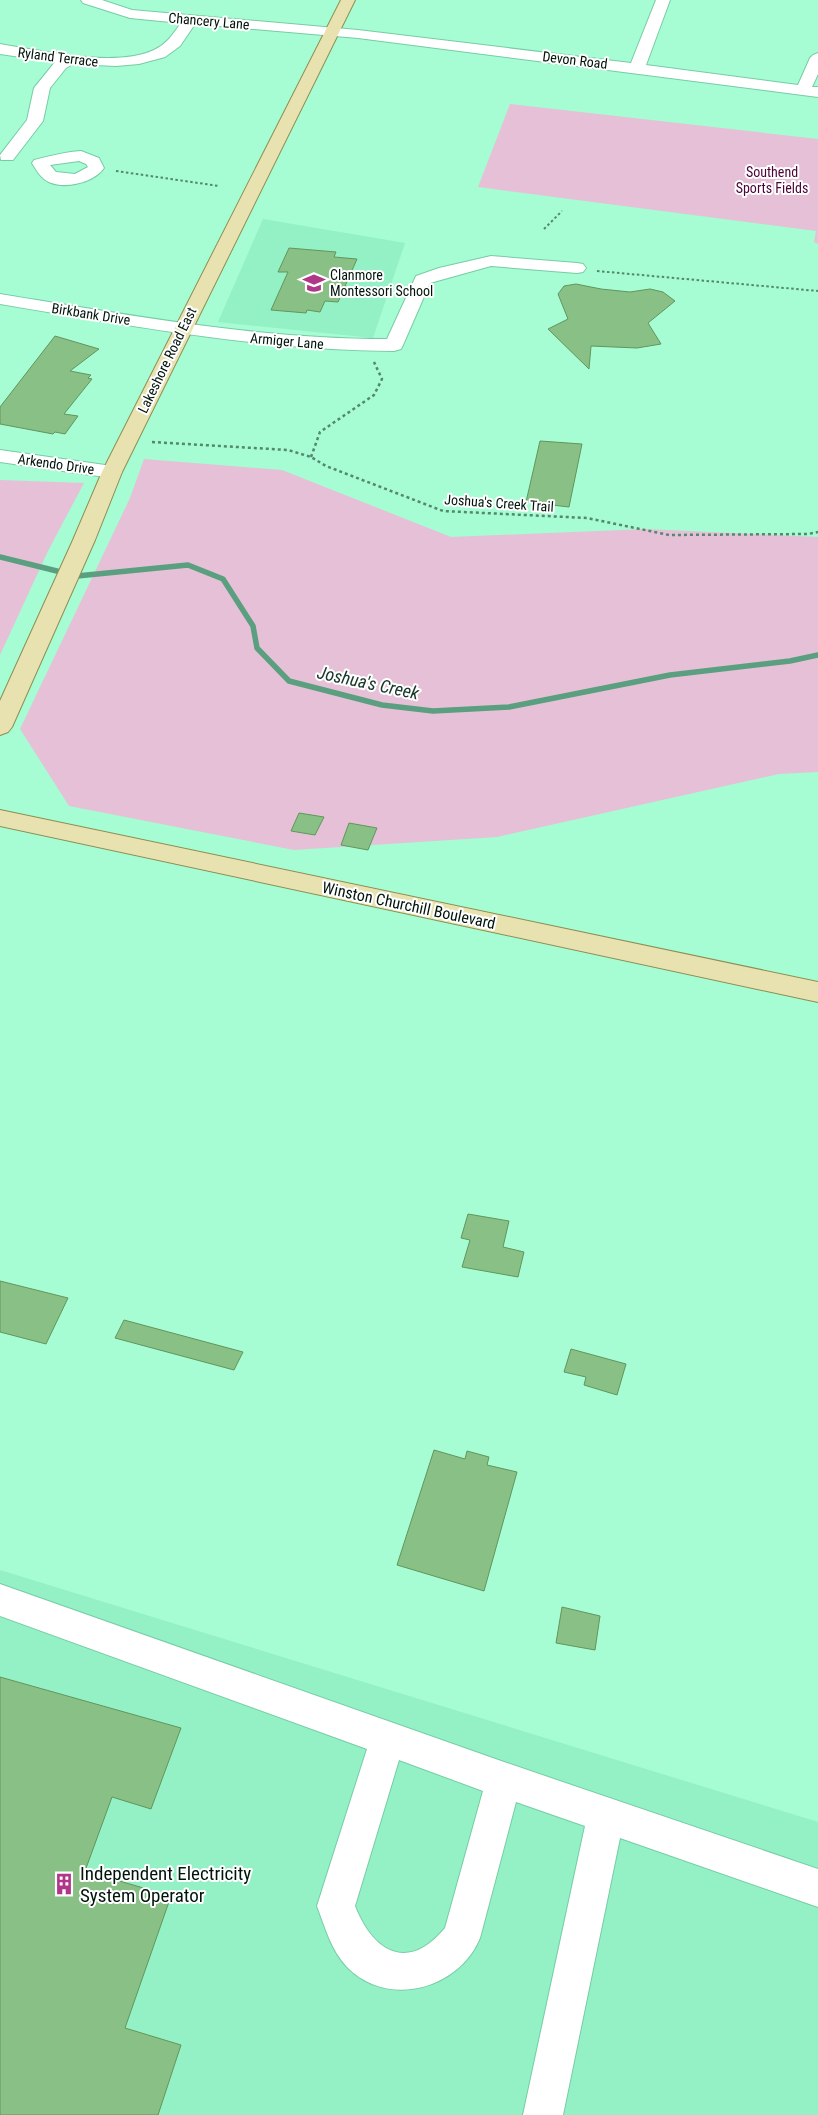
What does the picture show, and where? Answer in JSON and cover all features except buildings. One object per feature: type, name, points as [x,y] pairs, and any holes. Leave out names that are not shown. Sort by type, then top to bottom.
[{"type":"main road","name":"Lakeshore Road East","points":[[0,727],[84,540],[112,472],[348,0]]},
{"type":"main road","name":"Winston Churchill Boulevard","points":[[0,818],[818,992]]},
{"type":"main road","points":[[0,839],[36,833],[81,841],[107,841]]},
{"type":"street","name":"Chancery Lane","points":[[88,0],[130,14],[332,31]]},
{"type":"street","points":[[637,68],[663,1],[646,0]]},
{"type":"street","name":"Ryland Terrace","points":[[0,49],[70,60],[127,61],[149,55],[175,43],[190,20]]},
{"type":"street","name":"Devon Road","points":[[332,31],[810,91]]},
{"type":"street","points":[[810,91],[818,58]]},
{"type":"street","points":[[4,156],[35,121],[42,88],[46,82],[61,65],[70,60]]},
{"type":"street","points":[[4,156],[40,162]]},
{"type":"street","name":"Armiger Lane","points":[[182,330],[317,344],[394,345],[422,280],[445,272],[491,261],[576,268]]},
{"type":"street","name":"Birkbank Drive","points":[[0,299],[182,330]]},
{"type":"street","name":"Arkendo Drive","points":[[0,456],[112,472]]},
{"type":"street","points":[[0,1600],[504,1780],[818,1888]]},
{"type":"street","points":[[388,1739],[336,1906],[344,1930],[363,1956],[378,1967],[398,1973],[423,1969],[444,1958],[461,1938],[504,1780]]},
{"type":"street","points":[[543,2115],[606,1814]]},
{"type":"path","points":[[116,171],[219,186]]},
{"type":"path","points":[[544,228],[562,211]]},
{"type":"path","points":[[576,268],[818,291]]},
{"type":"path","points":[[311,457],[320,432],[374,395],[382,379],[367,345]]},
{"type":"path","name":"Joshua's Creek Trail","points":[[129,440],[288,450],[311,457],[326,466],[443,511],[587,518],[669,535],[808,534],[818,532]]},
{"type":"shaded area","name":"Clanmore Montessori School","points":[[263,219],[405,243],[373,338],[218,322]]},
{"type":"shaded area","points":[[0,1570],[818,1822],[818,2115],[0,2115]]},
{"type":"green space","name":"Southend Sports Fields","points":[[510,104],[818,139],[818,244],[814,242],[816,231],[478,187]]},
{"type":"green space","points":[[144,459],[282,470],[451,537],[646,529],[818,537],[818,772],[779,774],[497,837],[294,850],[69,806],[20,729],[130,498]]},
{"type":"green space","points":[[0,480],[84,483],[48,551],[0,655]]},
{"type":"waterway","name":"Joshua's Creek","points":[[0,557],[77,576],[188,565],[223,579],[253,626],[257,648],[289,681],[382,705],[433,711],[509,707],[670,675],[790,661],[818,655]]},
{"type":"place","name":"Clanmore Montessori School","points":[[314,283]]},
{"type":"place","name":"Independent Electricity System Operator","points":[[64,1884]]}]
